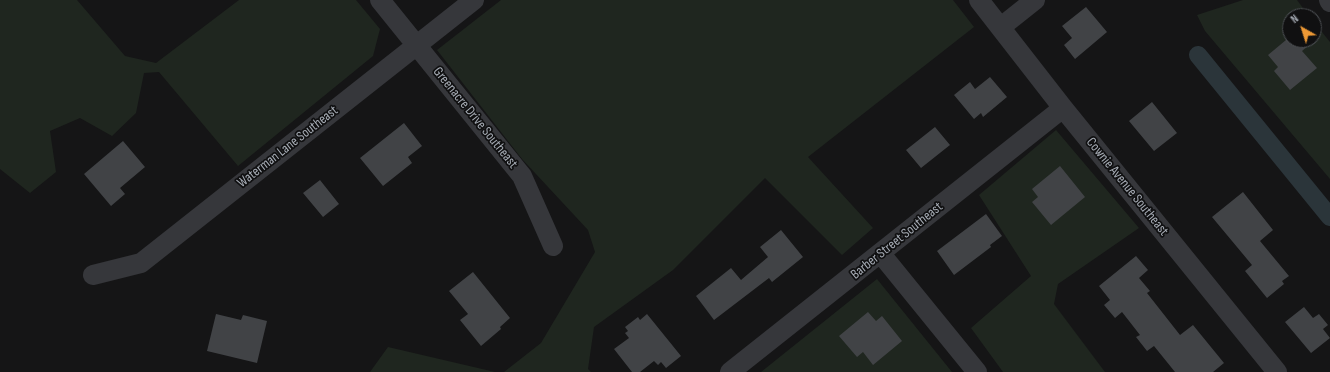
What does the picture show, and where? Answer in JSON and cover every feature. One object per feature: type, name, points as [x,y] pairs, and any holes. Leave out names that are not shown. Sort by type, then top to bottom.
[{"type":"street","name":"Greenacre Drive Southeast","points":[[380,0],[522,176],[553,246]]},
{"type":"street","name":"Waterman Lane Southeast","points":[[93,276],[141,263],[474,0]]},
{"type":"street","name":"Cownie Avenue Southeast","points":[[978,0],[1063,108],[1277,372]]},
{"type":"street","points":[[1001,28],[1035,0]]},
{"type":"street","name":"Barber Street Southeast","points":[[730,372],[1063,108]]},
{"type":"street","points":[[880,254],[977,372]]},
{"type":"shaded area","points":[[0,0],[77,0],[125,56],[156,63],[239,0],[356,0],[380,29],[373,56],[238,166],[159,72],[144,73],[136,113],[112,136],[80,118],[50,131],[56,172],[30,193],[0,169]]},
{"type":"shaded area","points":[[501,0],[953,0],[974,27],[808,157],[873,228],[842,255],[765,178],[673,270],[594,327],[588,369],[591,372],[504,372],[541,343],[595,252],[588,230],[522,159],[437,50]]},
{"type":"shaded area","points":[[1243,0],[1297,0],[1303,8],[1282,8],[1282,48],[1322,48],[1322,32],[1330,42],[1330,179],[1205,31],[1197,15]]},
{"type":"shaded area","points":[[1056,130],[1139,228],[1058,284],[1054,304],[1105,372],[1003,372],[971,328],[1031,276],[979,195]]},
{"type":"shaded area","points":[[877,279],[952,372],[761,372]]},
{"type":"shaded area","points":[[388,347],[495,372],[370,372]]},
{"type":"building","points":[[1086,7],[1107,32],[1075,59],[1064,45],[1072,38],[1062,26]]},
{"type":"building","points":[[1282,43],[1282,48],[1306,48],[1302,51],[1317,68],[1290,90],[1274,71],[1278,67],[1268,55]]},
{"type":"building","points":[[990,77],[1007,97],[983,117],[981,113],[974,119],[954,95],[970,82],[975,89]]},
{"type":"building","points":[[1152,102],[1177,133],[1154,151],[1129,121]]},
{"type":"building","points":[[404,123],[422,146],[408,157],[412,163],[383,186],[360,158]]},
{"type":"building","points":[[935,127],[950,145],[921,168],[906,150]]},
{"type":"building","points":[[123,141],[145,167],[120,188],[125,194],[111,206],[84,174]]},
{"type":"building","points":[[1060,166],[1085,197],[1051,225],[1032,202],[1038,197],[1032,189]]},
{"type":"building","points":[[320,180],[339,204],[323,217],[303,193]]},
{"type":"building","points":[[1243,192],[1273,230],[1260,241],[1289,276],[1282,281],[1284,284],[1267,298],[1245,271],[1252,265],[1212,217]]},
{"type":"building","points":[[986,214],[1002,236],[990,245],[991,247],[954,275],[937,251]]},
{"type":"building","points":[[781,230],[803,257],[772,282],[769,278],[714,320],[696,296],[731,268],[741,280],[768,257],[760,247]]},
{"type":"building","points":[[1136,256],[1148,270],[1139,278],[1150,291],[1147,293],[1180,335],[1193,325],[1224,363],[1213,372],[1175,372],[1154,346],[1147,351],[1136,337],[1140,335],[1122,312],[1115,318],[1104,305],[1110,300],[1099,286]]},
{"type":"building","points":[[473,272],[510,318],[500,327],[501,329],[481,346],[460,320],[468,314],[449,291]]},
{"type":"building","points":[[1304,307],[1313,318],[1319,314],[1328,325],[1323,329],[1330,338],[1311,353],[1285,322]]},
{"type":"building","points":[[868,312],[876,321],[882,316],[902,341],[873,365],[863,352],[857,357],[839,336]]},
{"type":"building","points":[[216,314],[241,320],[243,315],[267,321],[257,363],[207,351]]},
{"type":"building","points":[[647,314],[681,356],[666,368],[661,362],[658,365],[654,361],[640,372],[632,372],[614,349],[629,338],[625,333],[628,331],[625,327],[638,317],[640,320]]},
{"type":"waterway","points":[[1198,55],[1330,217]]}]
